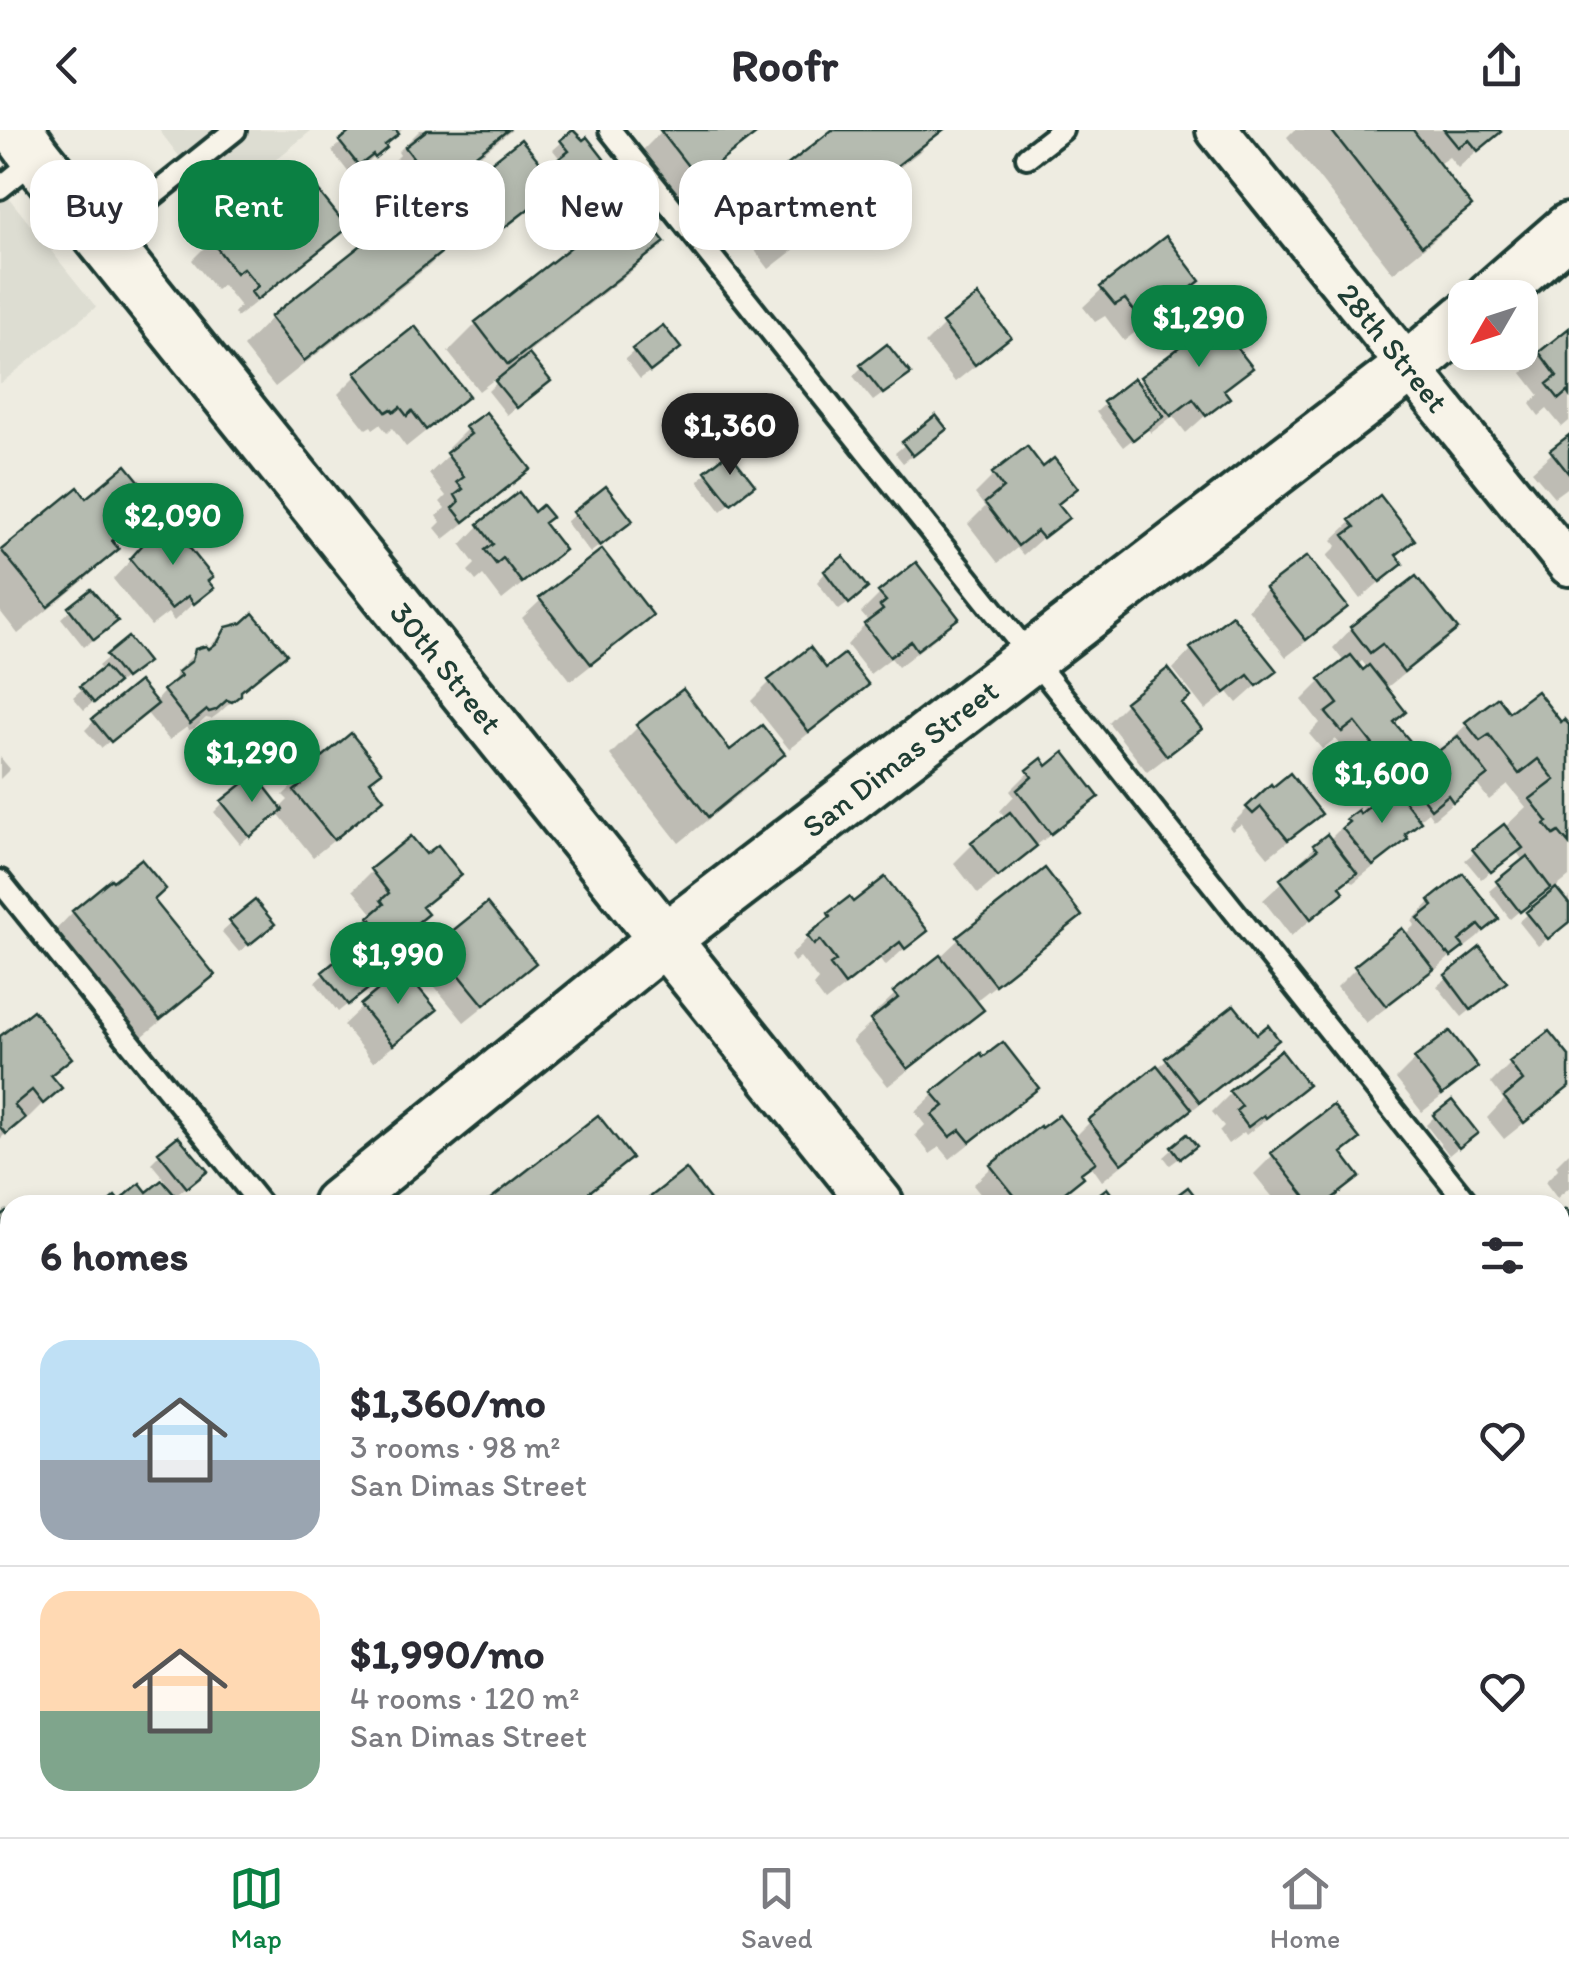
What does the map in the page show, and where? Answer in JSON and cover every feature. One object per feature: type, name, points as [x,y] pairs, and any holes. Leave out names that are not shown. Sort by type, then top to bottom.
[{"type":"street","name":"28th Street","points":[[1218,130],[1569,565]]},
{"type":"street","points":[[1511,280],[1569,230]]},
{"type":"street","name":"30th Street","points":[[111,250],[870,1195]]},
{"type":"street","name":"San Dimas Street","points":[[350,1195],[665,939],[1448,334]]},
{"type":"lane","points":[[158,191],[235,130]]},
{"type":"lane","points":[[610,130],[1461,1195]]},
{"type":"lane","points":[[1027,157],[1062,130]]},
{"type":"lane","points":[[0,881],[253,1195]]},
{"type":"shaded area","points":[[159,130],[312,130],[275,160],[182,160]]},
{"type":"shaded area","points":[[0,187],[30,224],[30,250],[50,250],[96,307],[0,384]]},
{"type":"building","points":[[352,130],[396,130],[399,134],[375,158],[373,155],[367,160],[354,160],[339,141]]},
{"type":"building","points":[[427,130],[508,130],[470,160],[463,157],[415,160],[405,147]]},
{"type":"building","points":[[573,130],[583,140],[587,137],[604,159],[557,160],[569,151],[560,140]]},
{"type":"building","points":[[660,130],[761,130],[722,160],[683,160]]},
{"type":"building","points":[[832,130],[943,130],[904,160],[794,160]]},
{"type":"building","points":[[1331,130],[1413,130],[1472,206],[1422,246]]},
{"type":"building","points":[[1444,130],[1501,132],[1478,151],[1469,140],[1458,147]]},
{"type":"building","points":[[521,139],[538,160],[525,160],[525,212],[505,227],[505,160],[494,160]]},
{"type":"building","points":[[319,192],[339,217],[339,235],[257,300],[251,292],[258,286],[243,268],[236,273],[218,250],[319,250]]},
{"type":"building","points":[[1166,236],[1200,281],[1144,324],[1125,299],[1115,305],[1100,287]]},
{"type":"building","points":[[355,250],[445,250],[304,361],[270,317]]},
{"type":"building","points":[[567,250],[655,250],[508,365],[475,322]]},
{"type":"building","points":[[978,295],[1011,337],[975,365],[942,323]]},
{"type":"building","points":[[1223,315],[1237,335],[1231,340],[1253,368],[1224,390],[1230,398],[1206,416],[1193,399],[1171,416],[1140,377]]},
{"type":"building","points":[[663,325],[681,348],[650,372],[632,349]]},
{"type":"building","points":[[415,326],[469,396],[426,430],[412,411],[407,416],[400,407],[386,412],[355,373]]},
{"type":"building","points":[[1569,328],[1569,395],[1567,392],[1559,399],[1547,384],[1557,376],[1539,352]]},
{"type":"building","points":[[887,344],[911,374],[883,394],[860,365]]},
{"type":"building","points":[[529,354],[551,381],[517,408],[495,381]]},
{"type":"building","points":[[1134,378],[1164,416],[1133,440],[1103,402]]},
{"type":"building","points":[[486,412],[531,469],[464,522],[453,508],[459,502],[455,495],[463,489],[457,482],[464,477],[446,453],[471,434],[465,427]]},
{"type":"building","points":[[936,415],[947,429],[913,456],[902,442]]},
{"type":"building","points":[[1569,435],[1569,474],[1550,450]]},
{"type":"building","points":[[1027,446],[1043,467],[1054,458],[1078,488],[1058,504],[1069,518],[1043,538],[1037,531],[1018,546],[985,503],[1003,488],[992,473]]},
{"type":"building","points":[[729,452],[755,485],[731,504],[705,471]]},
{"type":"building","points":[[126,465],[158,504],[112,541],[119,549],[48,607],[1,550],[78,487],[86,498]]},
{"type":"building","points":[[606,486],[633,521],[600,546],[573,512]]},
{"type":"building","points":[[519,492],[534,512],[542,505],[552,517],[544,523],[565,550],[522,583],[503,558],[496,564],[485,550],[493,544],[478,524]]},
{"type":"building","points":[[1380,495],[1415,540],[1396,555],[1403,564],[1380,582],[1344,535],[1355,527],[1349,520]]},
{"type":"building","points":[[172,526],[213,577],[208,581],[214,588],[194,604],[188,596],[171,609],[130,559],[146,541]]},
{"type":"building","points":[[602,549],[653,615],[591,664],[539,598]]},
{"type":"building","points":[[843,556],[868,588],[849,604],[824,571]]},
{"type":"building","points":[[1307,556],[1348,607],[1306,640],[1265,588]]},
{"type":"building","points":[[916,562],[959,618],[917,650],[911,641],[890,657],[864,624],[883,610],[880,606],[886,601],[878,592]]},
{"type":"building","points":[[1416,576],[1458,629],[1404,672],[1382,644],[1370,653],[1350,627]]},
{"type":"building","points":[[91,589],[118,621],[94,640],[68,607]]},
{"type":"building","points":[[253,613],[287,654],[232,702],[227,700],[216,710],[207,710],[190,724],[163,690],[181,676],[178,672],[192,661],[195,649],[209,649],[226,627],[242,623]]},
{"type":"building","points":[[1232,615],[1277,671],[1257,686],[1248,675],[1225,693],[1190,648]]},
{"type":"building","points":[[128,637],[148,662],[125,679],[106,655]]},
{"type":"building","points":[[810,647],[826,668],[844,654],[869,685],[809,732],[768,680]]},
{"type":"building","points":[[1351,655],[1363,670],[1369,665],[1406,712],[1394,722],[1410,741],[1385,760],[1355,722],[1342,732],[1326,713],[1338,704],[1319,679]]},
{"type":"building","points":[[104,667],[118,683],[94,703],[80,686]]},
{"type":"building","points":[[1168,668],[1191,697],[1182,704],[1202,729],[1167,756],[1125,702]]},
{"type":"building","points":[[139,681],[158,704],[111,742],[92,719]]},
{"type":"building","points":[[683,689],[730,750],[762,725],[785,754],[708,817],[636,725]]},
{"type":"building","points":[[1537,691],[1561,722],[1564,719],[1569,725],[1569,844],[1559,832],[1554,835],[1530,799],[1555,780],[1538,759],[1519,774],[1489,735],[1480,741],[1465,722],[1498,697],[1509,712]]},
{"type":"building","points":[[351,733],[382,772],[370,781],[384,799],[334,840],[294,791],[306,781],[301,775]]},
{"type":"building","points":[[1458,736],[1488,775],[1453,802],[1448,795],[1431,809],[1403,773],[1415,763],[1418,767]]},
{"type":"building","points":[[1064,752],[1099,797],[1051,834],[1017,790],[1032,777],[1027,770],[1042,758],[1047,766]]},
{"type":"building","points":[[1290,773],[1322,814],[1288,840],[1261,807],[1253,814],[1246,807]]},
{"type":"building","points":[[255,774],[283,810],[250,837],[221,801]]},
{"type":"building","points":[[1391,784],[1421,822],[1405,834],[1408,839],[1373,866],[1342,828],[1349,822],[1346,819],[1358,810],[1360,814]]},
{"type":"building","points":[[1010,812],[1037,846],[998,877],[971,842]]},
{"type":"building","points":[[1504,824],[1523,848],[1491,872],[1472,849]]},
{"type":"building","points":[[1327,834],[1357,873],[1340,886],[1344,892],[1311,919],[1280,879],[1317,850],[1313,845]]},
{"type":"building","points":[[411,836],[426,854],[438,845],[462,875],[422,907],[428,914],[391,944],[369,917],[384,904],[381,900],[389,893],[370,869]]},
{"type":"building","points":[[1527,856],[1551,888],[1520,912],[1496,881]]},
{"type":"building","points":[[141,859],[166,889],[154,900],[215,975],[160,1020],[72,911]]},
{"type":"building","points":[[1045,868],[1082,916],[995,985],[957,937]]},
{"type":"building","points":[[1463,873],[1499,919],[1484,931],[1479,925],[1459,941],[1464,947],[1451,957],[1418,918],[1433,906],[1429,900]]},
{"type":"building","points":[[885,877],[928,931],[905,949],[900,942],[845,985],[830,965],[836,961],[820,940],[814,945],[807,936],[849,897],[853,902]]},
{"type":"building","points":[[1556,888],[1569,904],[1569,922],[1548,939],[1526,912]]},
{"type":"building","points":[[255,900],[275,924],[249,945],[229,921]]},
{"type":"building","points":[[487,903],[536,963],[484,1005],[435,945]]},
{"type":"building","points":[[1402,928],[1434,969],[1386,1006],[1354,966]]},
{"type":"building","points":[[355,945],[382,978],[348,1005],[322,972]]},
{"type":"building","points":[[1480,947],[1507,982],[1471,1010],[1445,975]]},
{"type":"building","points":[[940,955],[984,1010],[908,1069],[870,1020],[898,998],[893,992]]},
{"type":"building","points":[[403,969],[437,1010],[393,1045],[360,1005]]},
{"type":"building","points":[[1234,1005],[1257,1034],[1268,1025],[1279,1040],[1200,1102],[1165,1058]]},
{"type":"building","points":[[33,1010],[72,1058],[51,1075],[62,1088],[43,1104],[32,1090],[14,1105],[25,1118],[6,1134],[0,1127],[0,1036]]},
{"type":"building","points":[[1450,1031],[1478,1067],[1442,1095],[1414,1058]]},
{"type":"building","points":[[1549,1031],[1569,1056],[1569,1087],[1524,1123],[1504,1097],[1523,1081],[1509,1062]]},
{"type":"building","points":[[1003,1042],[1039,1088],[970,1142],[960,1130],[950,1137],[932,1115],[944,1106],[932,1092],[981,1053],[983,1057]]},
{"type":"building","points":[[1281,1050],[1308,1085],[1248,1127],[1236,1111],[1242,1106],[1229,1091]]},
{"type":"building","points":[[1157,1065],[1192,1109],[1122,1164],[1088,1120]]},
{"type":"building","points":[[1452,1100],[1478,1133],[1459,1148],[1433,1115]]},
{"type":"building","points":[[1333,1105],[1360,1139],[1342,1153],[1360,1177],[1337,1195],[1304,1195],[1271,1153]]},
{"type":"building","points":[[598,1115],[632,1158],[586,1195],[496,1195]]},
{"type":"building","points":[[1059,1115],[1096,1162],[1062,1195],[1014,1195],[990,1165]]},
{"type":"building","points":[[1187,1134],[1197,1146],[1180,1159],[1171,1147]]},
{"type":"building","points":[[178,1136],[208,1171],[187,1188],[158,1152]]},
{"type":"building","points":[[686,1169],[706,1195],[653,1195]]},
{"type":"building","points":[[162,1180],[175,1195],[126,1195],[140,1183],[147,1192]]},
{"type":"building","points":[[1188,1187],[1194,1195],[1177,1195]]}]
